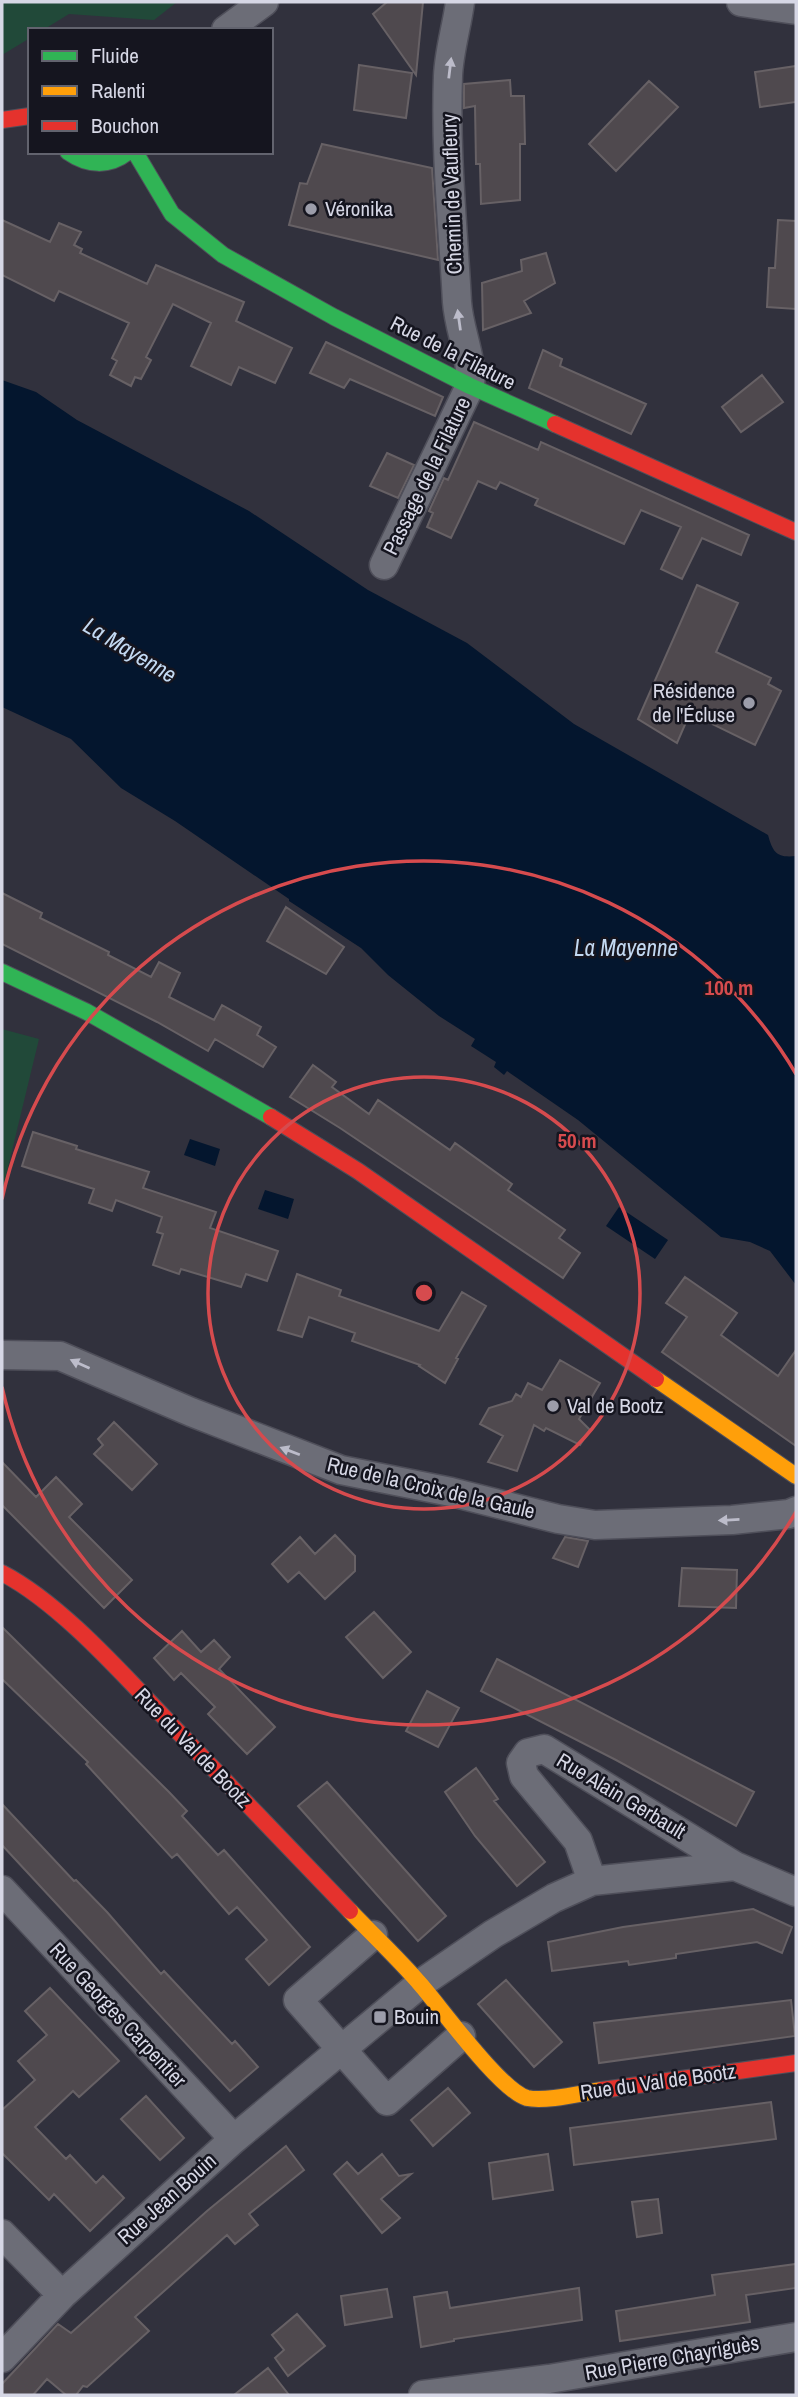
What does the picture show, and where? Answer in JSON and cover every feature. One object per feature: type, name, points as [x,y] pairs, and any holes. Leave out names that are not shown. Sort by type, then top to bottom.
[{"type":"street","points":[[229,28],[264,2]]},
{"type":"street","name":"Chemin de Vaufleury","points":[[460,2],[448,74],[448,142],[457,307],[461,335],[472,371],[470,386]]},
{"type":"street","points":[[741,2],[796,10]]},
{"type":"street","points":[[2,120],[28,116]]},
{"type":"street","points":[[72,154],[87,162],[99,164],[112,162],[125,154]]},
{"type":"street","name":"Rue de la Filature","points":[[136,154],[172,214],[223,255],[334,317],[470,386],[796,532]]},
{"type":"street","name":"Passage de la Filature","points":[[384,565],[470,386]]},
{"type":"street","points":[[2,972],[88,1012],[247,1102],[358,1171],[796,1476]]},
{"type":"street","name":"Rue de la Croix de la Gaule","points":[[2,1355],[60,1356],[191,1412],[341,1470],[451,1492],[558,1519],[594,1525],[732,1520],[796,1511]]},
{"type":"street","name":"Rue du Val de Bootz","points":[[2,1573],[21,1583],[59,1614],[128,1680],[420,1983],[461,2036],[515,2092],[528,2098],[544,2098],[796,2063]]},
{"type":"street","name":"Rue Alain Gerbault","points":[[592,1881],[578,1841],[524,1776],[521,1763],[528,1753],[544,1749],[735,1866],[796,1892]]},
{"type":"street","name":"Rue Alain Gerbault","points":[[420,1983],[503,1928],[554,1898],[592,1881],[735,1866]]},
{"type":"street","name":"Rue Georges Carpentier","points":[[2,1890],[234,2139]]},
{"type":"street","points":[[373,1935],[298,2000],[387,2101],[461,2036]]},
{"type":"street","name":"Rue Jean Bouin","points":[[2,2358],[62,2295],[234,2139],[420,1983]]},
{"type":"street","points":[[2,2234],[62,2295]]},
{"type":"street","name":"Rue Pierre Chayriguès","points":[[423,2395],[550,2387],[796,2337]]},
{"type":"green space","points":[[2,2],[177,2],[154,20],[69,14],[46,28],[28,28],[28,39],[2,55]]},
{"type":"green space","points":[[2,1029],[39,1039],[2,1192]]},
{"type":"water","name":"La Mayenne","points":[[2,380],[36,392],[77,420],[249,511],[368,590],[467,643],[574,724],[768,835],[772,846],[780,855],[796,856],[796,1285],[770,1251],[750,1242],[721,1237],[578,1120],[507,1071],[504,1075],[494,1067],[496,1062],[471,1046],[475,1039],[439,1016],[388,975],[361,948],[175,821],[121,788],[71,739],[2,707]]},
{"type":"water","points":[[190,1139],[220,1149],[215,1166],[184,1155]]},
{"type":"water","points":[[265,1190],[294,1199],[288,1219],[258,1209]]},
{"type":"water","points":[[619,1207],[668,1240],[655,1259],[606,1226]]},
{"type":"building","points":[[387,2],[423,2],[416,75],[373,14]]},
{"type":"building","points":[[359,65],[412,73],[406,118],[354,110]]},
{"type":"building","points":[[796,66],[796,102],[760,107],[755,72]]},
{"type":"building","points":[[510,80],[511,96],[524,96],[525,144],[520,144],[520,200],[481,204],[480,164],[476,164],[475,106],[464,108],[464,84]]},
{"type":"building","points":[[649,81],[678,107],[616,171],[589,144]]},
{"type":"building","points":[[322,144],[432,168],[438,260],[289,225],[300,183],[307,184]]},
{"type":"building","points":[[2,220],[50,242],[59,223],[81,232],[74,245],[82,249],[80,253],[147,284],[156,265],[244,302],[236,321],[292,348],[275,383],[239,367],[231,385],[191,366],[211,323],[173,304],[146,357],[151,360],[141,379],[135,377],[131,386],[110,375],[117,361],[112,358],[129,323],[59,291],[54,301],[2,275]]},
{"type":"building","points":[[778,220],[796,221],[796,309],[767,307],[769,268],[775,268]]},
{"type":"building","points":[[546,253],[555,283],[524,301],[531,313],[483,330],[482,283],[522,271],[521,260]]},
{"type":"building","points":[[326,342],[443,397],[435,416],[350,379],[344,388],[310,373]]},
{"type":"building","points":[[543,350],[562,359],[560,366],[646,404],[631,434],[529,388]]},
{"type":"building","points":[[762,375],[783,402],[741,432],[722,407]]},
{"type":"building","points":[[474,422],[538,450],[541,442],[749,535],[741,555],[702,538],[682,579],[661,569],[681,527],[641,510],[624,544],[535,505],[538,499],[500,482],[496,489],[478,481],[451,538],[427,527],[433,513],[429,511],[444,478],[448,480]]},
{"type":"building","points":[[387,453],[414,465],[398,498],[370,486]]},
{"type":"building","points":[[697,585],[738,603],[716,652],[771,678],[768,684],[781,691],[755,745],[690,713],[677,743],[638,719]]},
{"type":"building","points":[[2,893],[42,913],[40,918],[109,952],[108,955],[151,977],[159,962],[180,973],[169,997],[214,1020],[222,1005],[261,1027],[257,1035],[276,1047],[263,1067],[215,1039],[208,1051],[157,1022],[2,944]]},
{"type":"building","points":[[286,907],[344,947],[326,974],[267,941]]},
{"type":"building","points":[[313,1065],[336,1082],[332,1087],[369,1114],[378,1100],[450,1150],[455,1143],[512,1184],[508,1190],[565,1230],[559,1238],[580,1253],[563,1278],[290,1097]]},
{"type":"building","points":[[33,1132],[149,1172],[143,1188],[216,1212],[210,1228],[278,1251],[267,1281],[246,1274],[241,1287],[181,1269],[179,1274],[153,1265],[163,1234],[157,1232],[162,1217],[116,1200],[112,1211],[89,1203],[94,1189],[22,1166]]},
{"type":"building","points":[[297,1274],[341,1290],[339,1296],[439,1331],[462,1292],[486,1306],[445,1383],[420,1365],[352,1341],[355,1333],[309,1317],[302,1337],[278,1330]]},
{"type":"building","points":[[685,1277],[737,1313],[721,1335],[778,1376],[796,1350],[796,1446],[662,1352],[687,1317],[666,1303]]},
{"type":"building","name":"Val de Bootz","points":[[560,1360],[600,1383],[579,1419],[590,1430],[580,1445],[534,1425],[517,1471],[488,1462],[503,1436],[480,1424],[489,1408],[512,1401],[516,1394],[521,1397],[528,1383],[542,1390]]},
{"type":"building","points":[[114,1422],[157,1464],[132,1490],[94,1454],[103,1445],[98,1439]]},
{"type":"building","points":[[2,1462],[36,1497],[56,1477],[82,1504],[69,1517],[132,1580],[104,1608],[2,1505]]},
{"type":"building","points":[[335,1535],[355,1556],[355,1571],[325,1599],[299,1572],[288,1582],[272,1564],[300,1537],[315,1554]]},
{"type":"building","points":[[565,1537],[588,1541],[578,1567],[553,1558]]},
{"type":"building","points":[[682,1568],[737,1570],[736,1608],[679,1606]]},
{"type":"building","points":[[374,1612],[411,1652],[383,1678],[346,1637]]},
{"type":"building","points":[[2,1627],[169,1792],[187,1811],[182,1816],[218,1855],[224,1850],[310,1947],[269,1985],[246,1959],[267,1940],[237,1907],[229,1914],[177,1854],[172,1858],[86,1764],[88,1762],[2,1679]]},
{"type":"building","points":[[182,1631],[201,1652],[214,1640],[230,1657],[219,1669],[275,1727],[247,1754],[208,1714],[215,1707],[181,1673],[174,1680],[154,1658]]},
{"type":"building","points":[[497,1659],[754,1792],[736,1826],[616,1760],[481,1691]]},
{"type":"building","points":[[427,1691],[459,1708],[438,1747],[406,1731]]},
{"type":"building","points":[[476,1768],[498,1799],[494,1801],[545,1862],[517,1886],[475,1836],[445,1792]]},
{"type":"building","points":[[327,1782],[446,1916],[418,1941],[298,1806]]},
{"type":"building","points":[[2,1804],[107,1912],[161,1974],[164,1971],[232,2044],[235,2041],[258,2067],[230,2091],[2,1845]]},
{"type":"building","points":[[753,1909],[792,1927],[782,1953],[757,1942],[676,1954],[676,1958],[629,1965],[628,1961],[552,1971],[548,1942],[623,1927]]},
{"type":"building","points":[[506,1980],[562,2042],[534,2067],[478,2004]]},
{"type":"building","points":[[50,1988],[119,2061],[79,2097],[73,2091],[35,2127],[66,2159],[70,2155],[96,2183],[103,2176],[124,2198],[90,2231],[54,2194],[49,2200],[2,2153],[2,2110],[35,2080],[18,2061],[47,2035],[25,2011]]},
{"type":"building","points":[[791,2000],[795,2036],[599,2063],[594,2023]]},
{"type":"building","points":[[448,2088],[470,2113],[433,2146],[411,2120]]},
{"type":"building","points":[[146,2096],[184,2138],[160,2160],[121,2119]]},
{"type":"building","points":[[771,2102],[776,2139],[574,2165],[570,2128]]},
{"type":"building","points":[[286,2146],[304,2170],[249,2214],[258,2225],[235,2244],[227,2235],[135,2317],[149,2331],[87,2387],[83,2386],[76,2395],[66,2395],[47,2379],[33,2395],[2,2395],[2,2384],[58,2324],[71,2333],[207,2211]]},
{"type":"building","points":[[382,2154],[399,2176],[411,2174],[381,2199],[400,2218],[382,2233],[334,2174],[347,2162],[358,2174]]},
{"type":"building","points":[[548,2154],[553,2190],[493,2199],[489,2163]]},
{"type":"building","points":[[658,2199],[662,2233],[637,2237],[632,2202]]},
{"type":"building","points":[[796,2264],[796,2288],[746,2295],[750,2322],[620,2341],[616,2311],[715,2295],[712,2275]]},
{"type":"building","points":[[579,2288],[582,2320],[454,2339],[421,2347],[414,2297],[447,2292],[450,2308]]},
{"type":"building","points":[[387,2289],[392,2317],[345,2325],[341,2296]]},
{"type":"building","points":[[297,2314],[325,2346],[288,2376],[275,2358],[284,2350],[272,2335]]},
{"type":"building","points":[[268,2368],[289,2395],[234,2395]]},
{"type":"traffic: fast","points":[[71,154],[98,163],[125,154]]},
{"type":"traffic: fast","points":[[136,154],[172,214],[223,255],[334,317],[470,386],[555,424]]},
{"type":"traffic: fast","points":[[2,972],[87,1012],[271,1117]]},
{"type":"traffic: slow","points":[[656,1379],[796,1476]]},
{"type":"traffic: slow","points":[[350,1911],[413,1975],[487,2065],[516,2092],[527,2098],[544,2099],[602,2090]]},
{"type":"traffic: jam","points":[[2,120],[28,116]]},
{"type":"traffic: jam","points":[[555,424],[796,532]]},
{"type":"traffic: jam","points":[[271,1117],[358,1171],[656,1379]]},
{"type":"traffic: jam","points":[[2,1573],[23,1585],[86,1637],[350,1911]]},
{"type":"traffic: jam","points":[[602,2090],[796,2063]]},
{"type":"place","name":"Véronika","points":[[311,209]]},
{"type":"place","name":"Résidence de l'Écluse","points":[[749,703]]},
{"type":"place","name":"Val de Bootz","points":[[553,1406]]},
{"type":"place","name":"Bouin","points":[[380,2017]]}]
